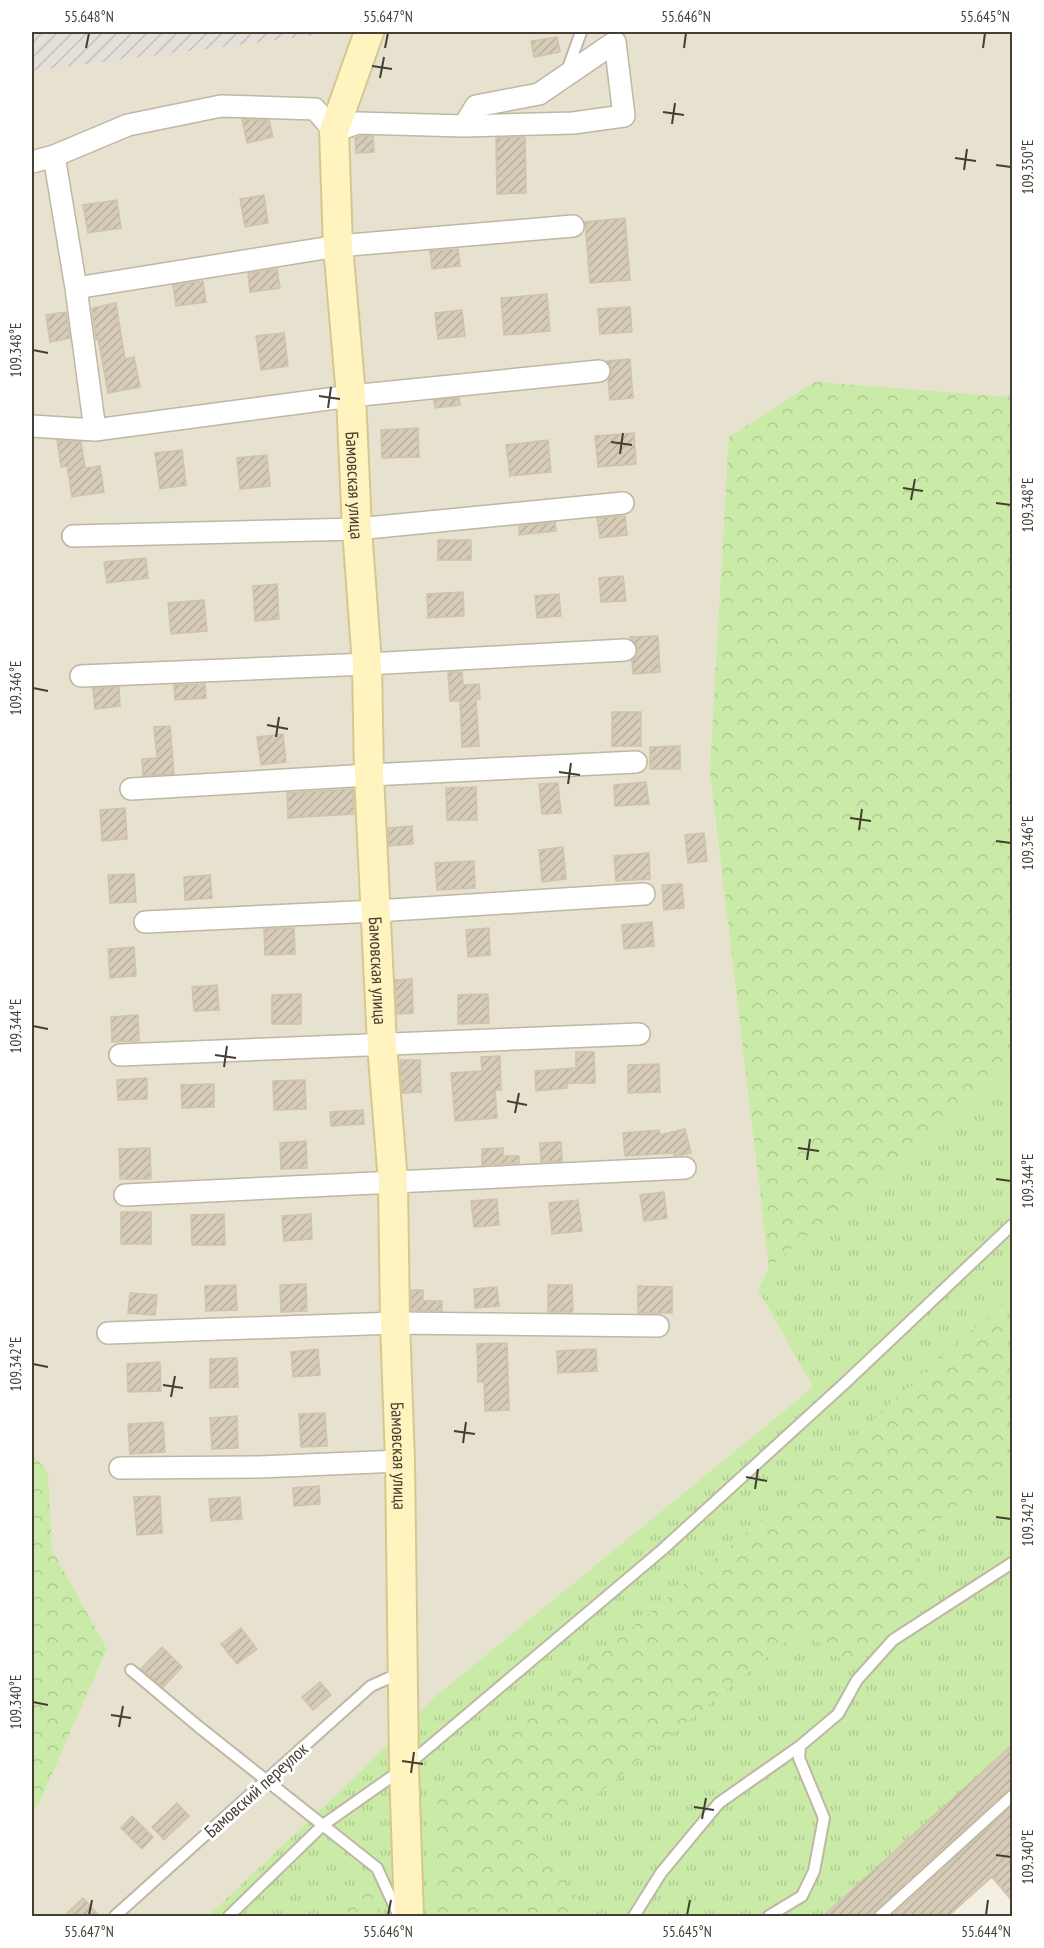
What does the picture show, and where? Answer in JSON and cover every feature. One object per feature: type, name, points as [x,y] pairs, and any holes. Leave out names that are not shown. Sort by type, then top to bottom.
[{"type":"street","name":"Бамовская улица","points":[[369,32],[334,131],[338,246],[351,396],[357,529],[367,664],[369,775],[382,1045],[393,1182],[409,1917]]},
{"type":"street","points":[[464,126],[476,106],[540,94],[618,37]]},
{"type":"street","points":[[32,162],[54,156],[128,125],[222,105],[315,109],[334,131],[358,123],[464,126],[573,123],[624,116],[618,37]]},
{"type":"street","points":[[54,156],[76,288],[95,430]]},
{"type":"street","points":[[76,288],[338,246],[573,226]]},
{"type":"street","points":[[32,426],[95,430],[351,396],[599,370]]},
{"type":"street","points":[[73,536],[357,529],[623,503]]},
{"type":"street","points":[[81,676],[625,650]]},
{"type":"street","points":[[131,789],[636,762]]},
{"type":"street","points":[[145,922],[376,911],[644,894]]},
{"type":"street","points":[[120,1055],[639,1034]]},
{"type":"street","points":[[125,1196],[685,1168]]},
{"type":"street","points":[[108,1333],[395,1323],[658,1326]]},
{"type":"street","points":[[120,1468],[259,1467],[400,1461]]},
{"type":"lane","points":[[565,77],[581,32]]},
{"type":"lane","points":[[229,1917],[323,1825],[404,1768],[662,1550],[845,1383],[1012,1224]]},
{"type":"lane","points":[[634,1917],[661,1873],[719,1803],[800,1746],[838,1714],[856,1680],[893,1640],[1012,1563]]},
{"type":"lane","points":[[131,1670],[266,1781],[377,1868],[399,1917]]},
{"type":"lane","name":"Бамовский переулок","points":[[114,1917],[371,1686],[403,1672]]},
{"type":"lane","points":[[769,1917],[802,1896],[814,1871],[824,1818],[798,1758],[800,1746]]},
{"type":"lane","points":[[880,1917],[1012,1796]]},
{"type":"shaded area","points":[[32,32],[340,32],[32,71]]},
{"type":"shaded area","points":[[340,32],[1012,32],[1012,397],[815,382],[729,438],[710,771],[769,1267],[758,1290],[813,1387],[437,1695],[360,1772],[208,1916],[32,1916],[32,1811],[39,1804],[107,1649],[52,1549],[48,1472],[32,1454],[32,71]]},
{"type":"green space","points":[[815,382],[1012,397],[1012,1745],[822,1916],[208,1916],[360,1772],[437,1695],[813,1387],[758,1290],[769,1267],[710,771],[729,437]]},
{"type":"green space","points":[[815,382],[1012,397],[1012,1070],[769,1267],[710,771],[729,437]]},
{"type":"green space","points":[[1012,1295],[1012,1461],[911,1543],[933,1585],[849,1665],[801,1630],[538,1842],[590,1916],[433,1916],[432,1795],[816,1474],[916,1379]]},
{"type":"green space","points":[[32,1454],[48,1472],[52,1549],[107,1649],[39,1804],[32,1811]]},
{"type":"green space","points":[[366,1881],[384,1916],[329,1916]]},
{"type":"building","points":[[557,37],[560,52],[534,57],[531,41]]},
{"type":"building","points":[[242,119],[269,120],[273,137],[247,143]]},
{"type":"building","points":[[373,136],[374,152],[356,153],[355,138]]},
{"type":"building","points":[[525,137],[526,193],[497,194],[496,138]]},
{"type":"building","points":[[264,195],[268,223],[245,227],[240,199]]},
{"type":"building","points":[[117,200],[121,228],[88,233],[83,205]]},
{"type":"building","points":[[625,218],[630,280],[590,283],[585,222]]},
{"type":"building","points":[[458,249],[460,266],[432,269],[430,251]]},
{"type":"building","points":[[277,269],[280,288],[250,292],[248,273]]},
{"type":"building","points":[[203,281],[206,302],[176,306],[173,285]]},
{"type":"building","points":[[547,294],[550,331],[504,335],[501,298]]},
{"type":"building","points":[[116,303],[125,359],[134,357],[140,387],[108,393],[98,338],[96,339],[92,308]]},
{"type":"building","points":[[630,307],[632,332],[600,334],[598,309]]},
{"type":"building","points":[[462,310],[465,336],[438,339],[435,313]]},
{"type":"building","points":[[66,312],[70,338],[50,342],[46,315]]},
{"type":"building","points":[[284,333],[288,366],[261,370],[256,336]]},
{"type":"building","points":[[630,359],[633,398],[610,400],[608,380],[612,370],[607,361]]},
{"type":"building","points":[[459,398],[460,405],[435,408],[434,400]]},
{"type":"building","points":[[418,428],[419,457],[382,458],[381,430]]},
{"type":"building","points":[[634,433],[636,464],[598,467],[595,436]]},
{"type":"building","points":[[57,440],[81,442],[85,468],[100,466],[104,492],[72,497],[67,466],[61,467]]},
{"type":"building","points":[[548,440],[551,472],[510,476],[506,445]]},
{"type":"building","points":[[182,450],[186,485],[160,489],[155,453]]},
{"type":"building","points":[[267,455],[270,486],[240,489],[237,458]]},
{"type":"building","points":[[625,516],[627,535],[600,538],[597,518]]},
{"type":"building","points":[[555,522],[556,531],[519,535],[519,526]]},
{"type":"building","points":[[438,540],[471,540],[471,560],[438,560]]},
{"type":"building","points":[[146,558],[148,578],[107,583],[104,562]]},
{"type":"building","points":[[623,576],[626,601],[601,602],[599,578]]},
{"type":"building","points":[[277,584],[279,619],[255,621],[253,586]]},
{"type":"building","points":[[463,592],[464,616],[428,618],[427,594]]},
{"type":"building","points":[[559,594],[561,616],[537,618],[535,596]]},
{"type":"building","points":[[204,600],[207,631],[171,634],[168,603]]},
{"type":"building","points":[[658,636],[660,672],[633,674],[632,661],[638,649],[630,637]]},
{"type":"building","points":[[448,672],[462,672],[463,685],[479,684],[480,699],[476,700],[479,746],[462,747],[460,701],[450,701]]},
{"type":"building","points":[[205,684],[206,698],[175,700],[174,685]]},
{"type":"building","points":[[119,687],[120,706],[95,709],[93,688]]},
{"type":"building","points":[[612,712],[641,712],[641,746],[612,746]]},
{"type":"building","points":[[170,726],[174,774],[143,776],[142,759],[157,758],[154,727]]},
{"type":"building","points":[[283,734],[286,762],[261,765],[257,737]]},
{"type":"building","points":[[680,746],[680,769],[650,769],[650,747]]},
{"type":"building","points":[[646,782],[649,804],[615,806],[614,785]]},
{"type":"building","points":[[558,783],[561,813],[542,814],[539,784]]},
{"type":"building","points":[[476,787],[477,820],[447,820],[446,788]]},
{"type":"building","points":[[353,789],[354,814],[288,818],[287,793]]},
{"type":"building","points":[[125,808],[127,839],[102,841],[100,810]]},
{"type":"building","points":[[412,826],[413,844],[389,846],[388,828]]},
{"type":"building","points":[[704,833],[707,861],[688,863],[685,835]]},
{"type":"building","points":[[563,847],[566,879],[542,882],[539,850]]},
{"type":"building","points":[[649,853],[650,879],[616,881],[614,856]]},
{"type":"building","points":[[474,861],[475,888],[437,890],[435,863]]},
{"type":"building","points":[[134,874],[136,902],[110,903],[108,875]]},
{"type":"building","points":[[210,875],[212,898],[185,900],[184,877]]},
{"type":"building","points":[[682,884],[684,908],[664,910],[662,885]]},
{"type":"building","points":[[652,922],[654,946],[624,949],[622,925]]},
{"type":"building","points":[[294,928],[295,954],[265,955],[264,929]]},
{"type":"building","points":[[489,928],[490,955],[468,957],[466,930]]},
{"type":"building","points":[[134,947],[136,976],[110,978],[108,949]]},
{"type":"building","points":[[412,979],[413,1013],[397,1014],[395,980]]},
{"type":"building","points":[[217,985],[219,1010],[194,1011],[192,987]]},
{"type":"building","points":[[301,994],[301,1024],[272,1024],[272,995]]},
{"type":"building","points":[[488,994],[489,1023],[458,1024],[458,995]]},
{"type":"building","points":[[138,1015],[139,1041],[112,1042],[111,1017]]},
{"type":"building","points":[[576,1052],[594,1052],[595,1083],[567,1083],[567,1088],[536,1091],[535,1071],[576,1068]]},
{"type":"building","points":[[500,1056],[501,1090],[495,1090],[497,1118],[455,1121],[451,1073],[482,1071],[481,1057]]},
{"type":"building","points":[[400,1060],[420,1060],[421,1092],[402,1093]]},
{"type":"building","points":[[659,1064],[660,1092],[628,1093],[628,1065]]},
{"type":"building","points":[[147,1078],[147,1099],[118,1100],[117,1080]]},
{"type":"building","points":[[305,1080],[306,1109],[274,1110],[273,1081]]},
{"type":"building","points":[[214,1084],[214,1107],[182,1108],[181,1085]]},
{"type":"building","points":[[363,1110],[364,1124],[331,1126],[330,1112]]},
{"type":"building","points":[[685,1129],[691,1153],[674,1156],[674,1153],[625,1156],[623,1133],[659,1130],[660,1135]]},
{"type":"building","points":[[306,1141],[307,1168],[281,1169],[280,1143]]},
{"type":"building","points":[[561,1142],[562,1161],[541,1162],[540,1143]]},
{"type":"building","points":[[150,1148],[151,1179],[120,1179],[119,1149]]},
{"type":"building","points":[[503,1148],[503,1156],[519,1156],[519,1163],[482,1165],[482,1149]]},
{"type":"building","points":[[664,1192],[667,1218],[644,1221],[640,1195]]},
{"type":"building","points":[[497,1199],[499,1225],[474,1227],[471,1201]]},
{"type":"building","points":[[578,1200],[582,1231],[552,1234],[549,1203]]},
{"type":"building","points":[[121,1212],[151,1212],[151,1244],[121,1244]]},
{"type":"building","points":[[224,1214],[225,1245],[192,1245],[191,1215]]},
{"type":"building","points":[[311,1214],[312,1239],[284,1241],[282,1216]]},
{"type":"building","points":[[306,1284],[307,1311],[281,1312],[280,1285]]},
{"type":"building","points":[[236,1285],[237,1310],[206,1311],[205,1286]]},
{"type":"building","points":[[548,1285],[572,1285],[573,1312],[548,1312]]},
{"type":"building","points":[[638,1286],[672,1287],[672,1313],[638,1313]]},
{"type":"building","points":[[497,1287],[499,1306],[475,1308],[474,1289]]},
{"type":"building","points":[[411,1290],[423,1290],[423,1301],[442,1301],[442,1311],[411,1310]]},
{"type":"building","points":[[130,1293],[157,1295],[155,1315],[128,1313]]},
{"type":"building","points":[[507,1343],[509,1410],[485,1411],[484,1382],[478,1382],[477,1344]]},
{"type":"building","points":[[318,1349],[320,1375],[293,1377],[291,1352]]},
{"type":"building","points":[[596,1349],[597,1371],[558,1373],[557,1351]]},
{"type":"building","points":[[237,1358],[238,1387],[210,1388],[210,1359]]},
{"type":"building","points":[[160,1362],[161,1391],[128,1392],[127,1364]]},
{"type":"building","points":[[325,1413],[327,1446],[301,1447],[299,1414]]},
{"type":"building","points":[[237,1416],[238,1448],[212,1449],[210,1418]]},
{"type":"building","points":[[163,1422],[165,1452],[130,1454],[128,1424]]},
{"type":"building","points":[[319,1486],[320,1504],[294,1506],[293,1488]]},
{"type":"building","points":[[160,1496],[162,1533],[137,1535],[134,1497]]},
{"type":"building","points":[[240,1497],[242,1519],[211,1521],[209,1499]]},
{"type":"building","points":[[241,1628],[257,1649],[237,1664],[221,1644]]},
{"type":"building","points":[[162,1647],[182,1667],[163,1687],[141,1669]]},
{"type":"building","points":[[320,1682],[331,1695],[313,1710],[302,1697]]},
{"type":"building","points":[[1012,1745],[1012,1789],[1007,1790],[875,1910],[873,1917],[822,1917]]},
{"type":"building","points":[[177,1803],[189,1816],[164,1840],[152,1827]]},
{"type":"building","points":[[1012,1806],[1012,1901],[992,1877],[947,1917],[891,1917]]},
{"type":"building","points":[[132,1816],[153,1837],[142,1849],[121,1828]]},
{"type":"building","points":[[83,1898],[100,1917],[63,1917]]}]
